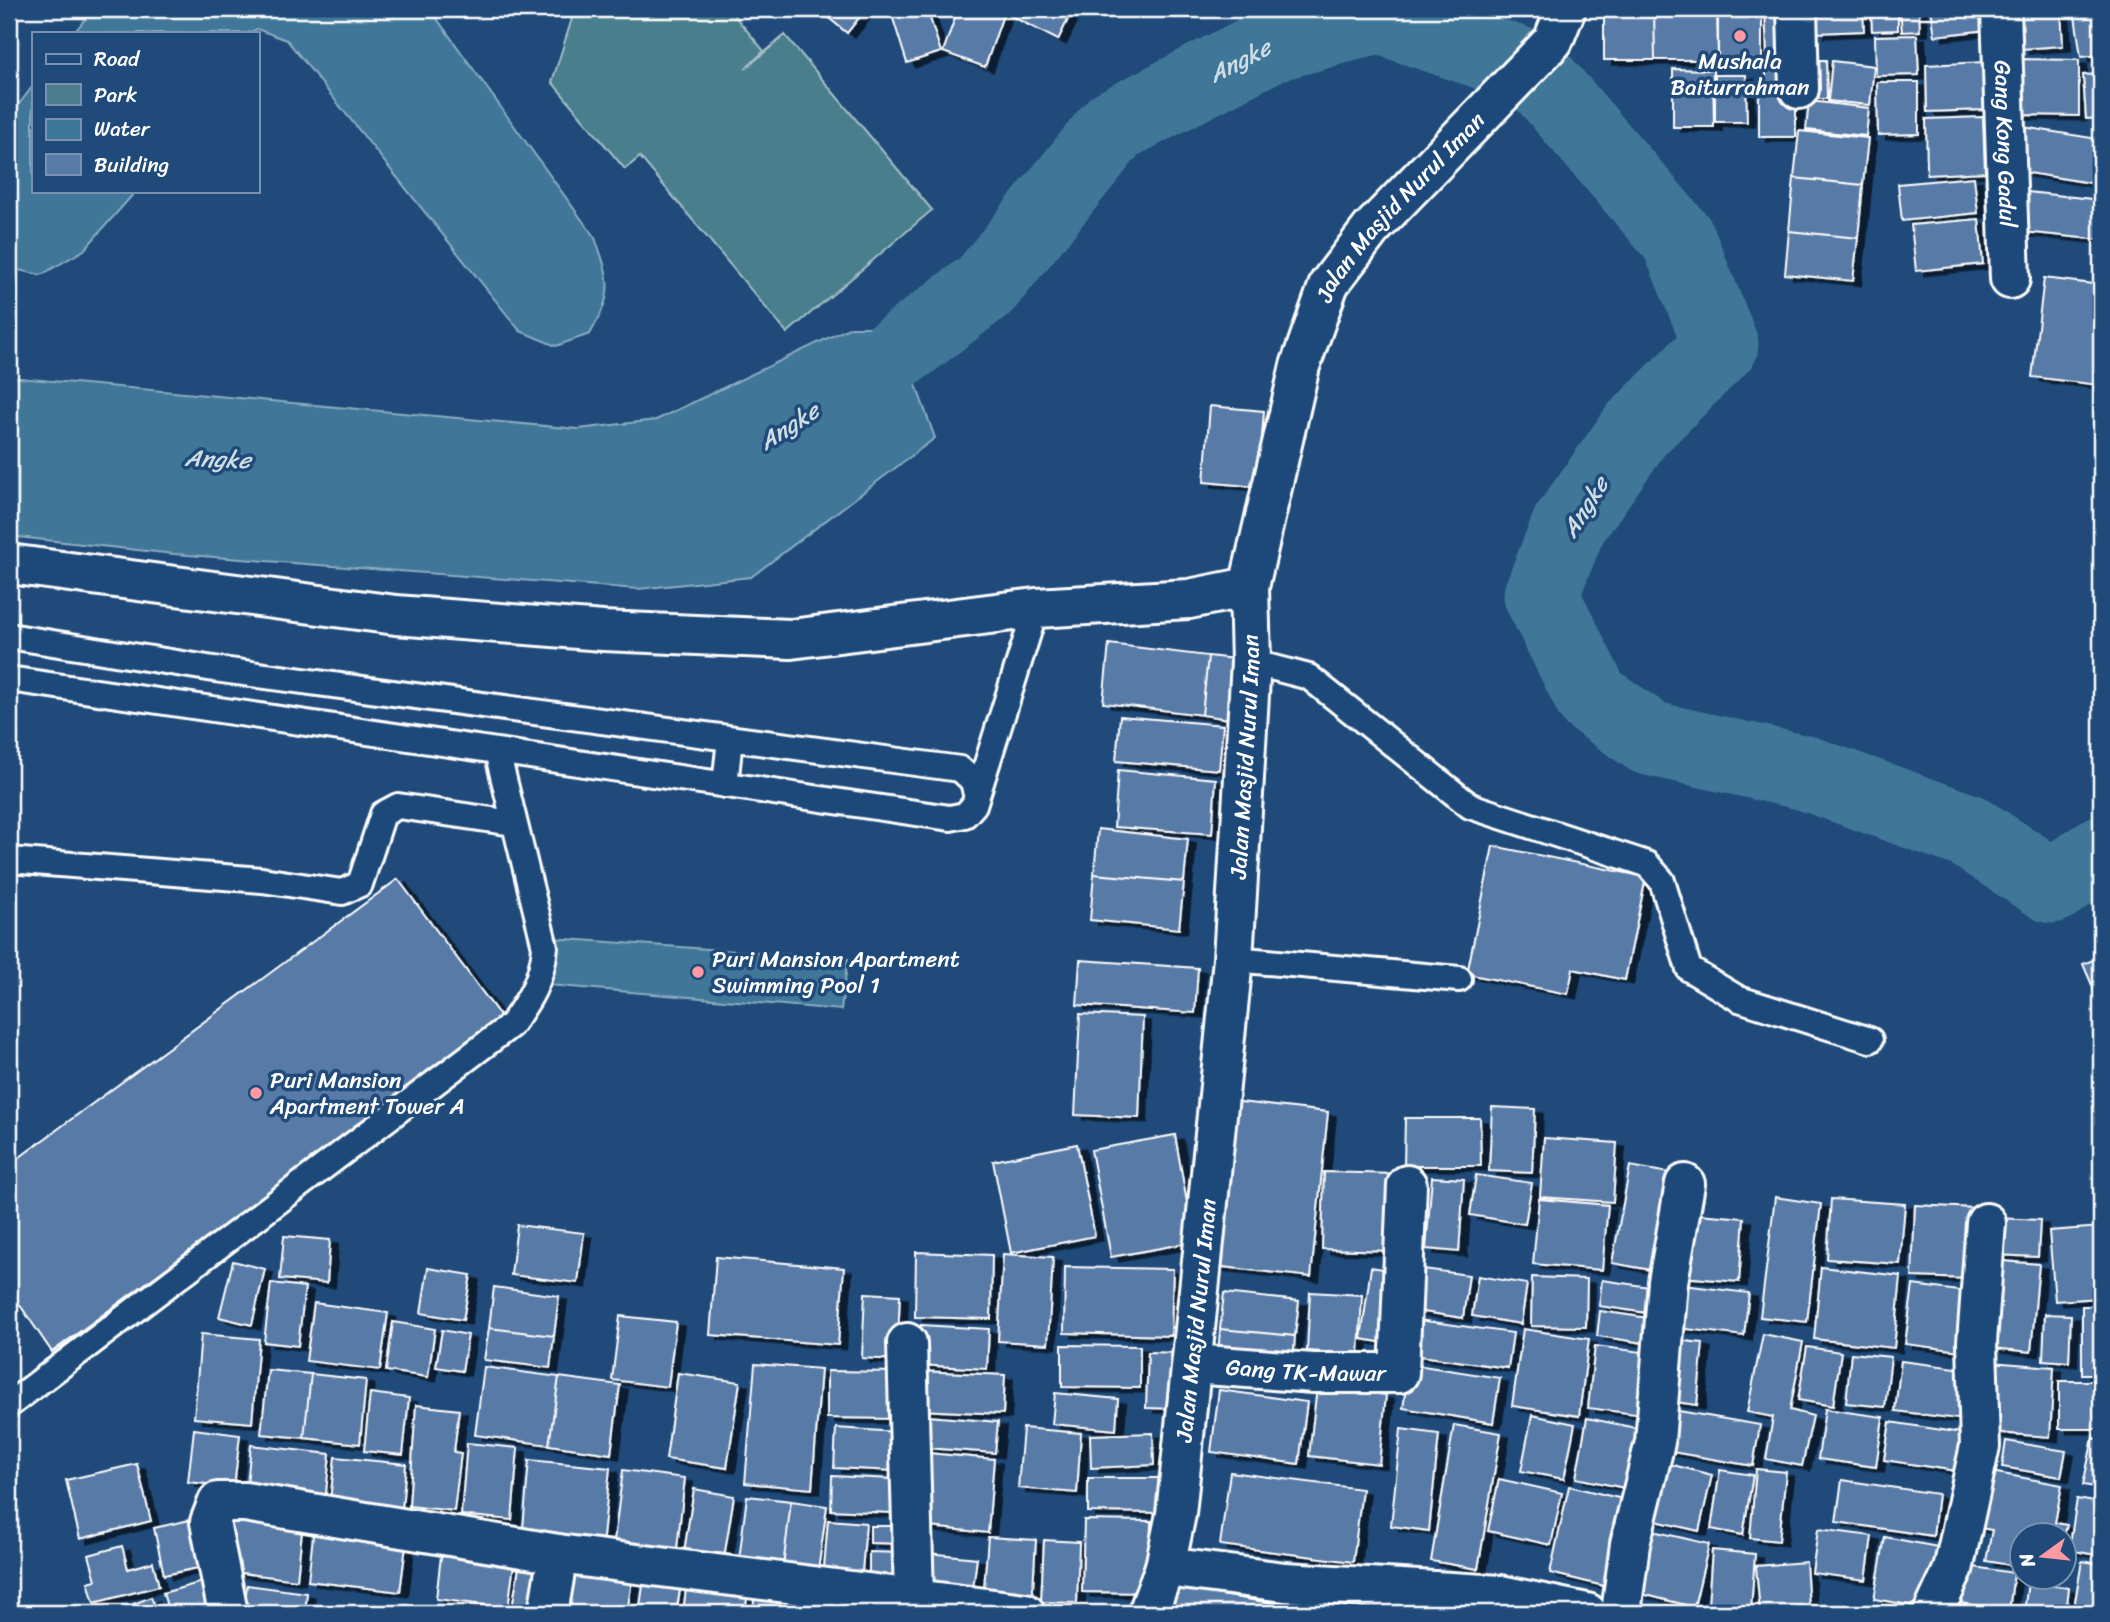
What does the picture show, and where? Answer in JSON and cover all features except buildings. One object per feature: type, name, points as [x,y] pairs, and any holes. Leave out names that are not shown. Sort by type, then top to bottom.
[{"type":"street","points":[[1797,9],[1799,89]]},
{"type":"street","name":"Gang Kong Gadul","points":[[2001,9],[2010,279]]},
{"type":"street","name":"Jalan Masjid Nurul Iman","points":[[1148,1613],[1165,1567],[1176,1514],[1233,959],[1251,662],[1249,587],[1300,366],[1329,284],[1371,229],[1483,113],[1560,25]]},
{"type":"street","points":[[9,564],[396,615],[603,631],[778,639],[1036,608],[1189,599],[1249,587]]},
{"type":"street","points":[[1621,1613],[1630,1544],[1655,1442],[1668,1282],[1685,1184]]},
{"type":"street","name":"Gang TK-Mawar","points":[[1192,1364],[1313,1373],[1399,1373],[1406,1185]]},
{"type":"street","points":[[1933,1613],[1953,1570],[1980,1446],[1977,1342],[1986,1223]]},
{"type":"street","points":[[907,1343],[914,1597]]},
{"type":"street","points":[[228,1613],[210,1522],[218,1502],[245,1502],[558,1554],[799,1600],[914,1597],[1025,1613]]},
{"type":"street","points":[[548,1613],[558,1554]]},
{"type":"street","points":[[1165,1567],[1284,1582],[1501,1595],[1587,1613]]},
{"type":"lane","points":[[9,678],[950,818],[965,815],[974,804],[1036,608]]},
{"type":"lane","points":[[9,636],[214,669],[960,769],[973,781],[976,794]]},
{"type":"lane","points":[[1251,662],[1309,677],[1470,806],[1647,864],[1662,881],[1689,969],[1739,999],[1870,1040]]},
{"type":"lane","points":[[725,785],[730,739]]},
{"type":"lane","points":[[9,1405],[511,1025],[535,993],[543,970],[545,947],[496,751]]},
{"type":"lane","points":[[9,860],[262,880],[341,892],[360,884],[383,814],[398,806],[513,823]]},
{"type":"lane","points":[[1233,959],[1460,979]]},
{"type":"green space","points":[[575,9],[729,9],[764,51],[745,69],[785,35],[932,210],[787,333],[640,157],[625,169],[552,82]]},
{"type":"water","points":[[93,9],[430,9],[595,238],[608,287],[598,320],[590,334],[556,346],[520,331],[287,40],[257,29],[250,32],[75,32]]},
{"type":"water","points":[[32,87],[32,192],[135,192],[84,250],[41,275],[9,268],[9,117]]},
{"type":"water","points":[[851,327],[895,327],[935,438],[751,577],[638,589],[174,554],[9,536],[9,377],[578,429],[656,420]]},
{"type":"water","name":"Puri Mansion Apartment Swimming Pool 1","points":[[552,938],[848,959],[841,1010],[548,985]]},
{"type":"waterway","name":"Angke","points":[[817,408],[877,368],[986,285],[1114,126],[1270,45],[1378,16],[1531,68],[1678,239],[1721,345],[1636,430],[1569,525],[1541,595],[1592,698],[1649,738],[1806,773],[1968,831],[2052,886],[2101,853]]},
{"type":"place","name":"Mushala Baiturrahman","points":[[1740,36]]},
{"type":"place","name":"Puri Mansion Apartment Swimming Pool 1","points":[[698,972]]},
{"type":"place","name":"Puri Mansion Apartment Tower A","points":[[256,1093]]}]
